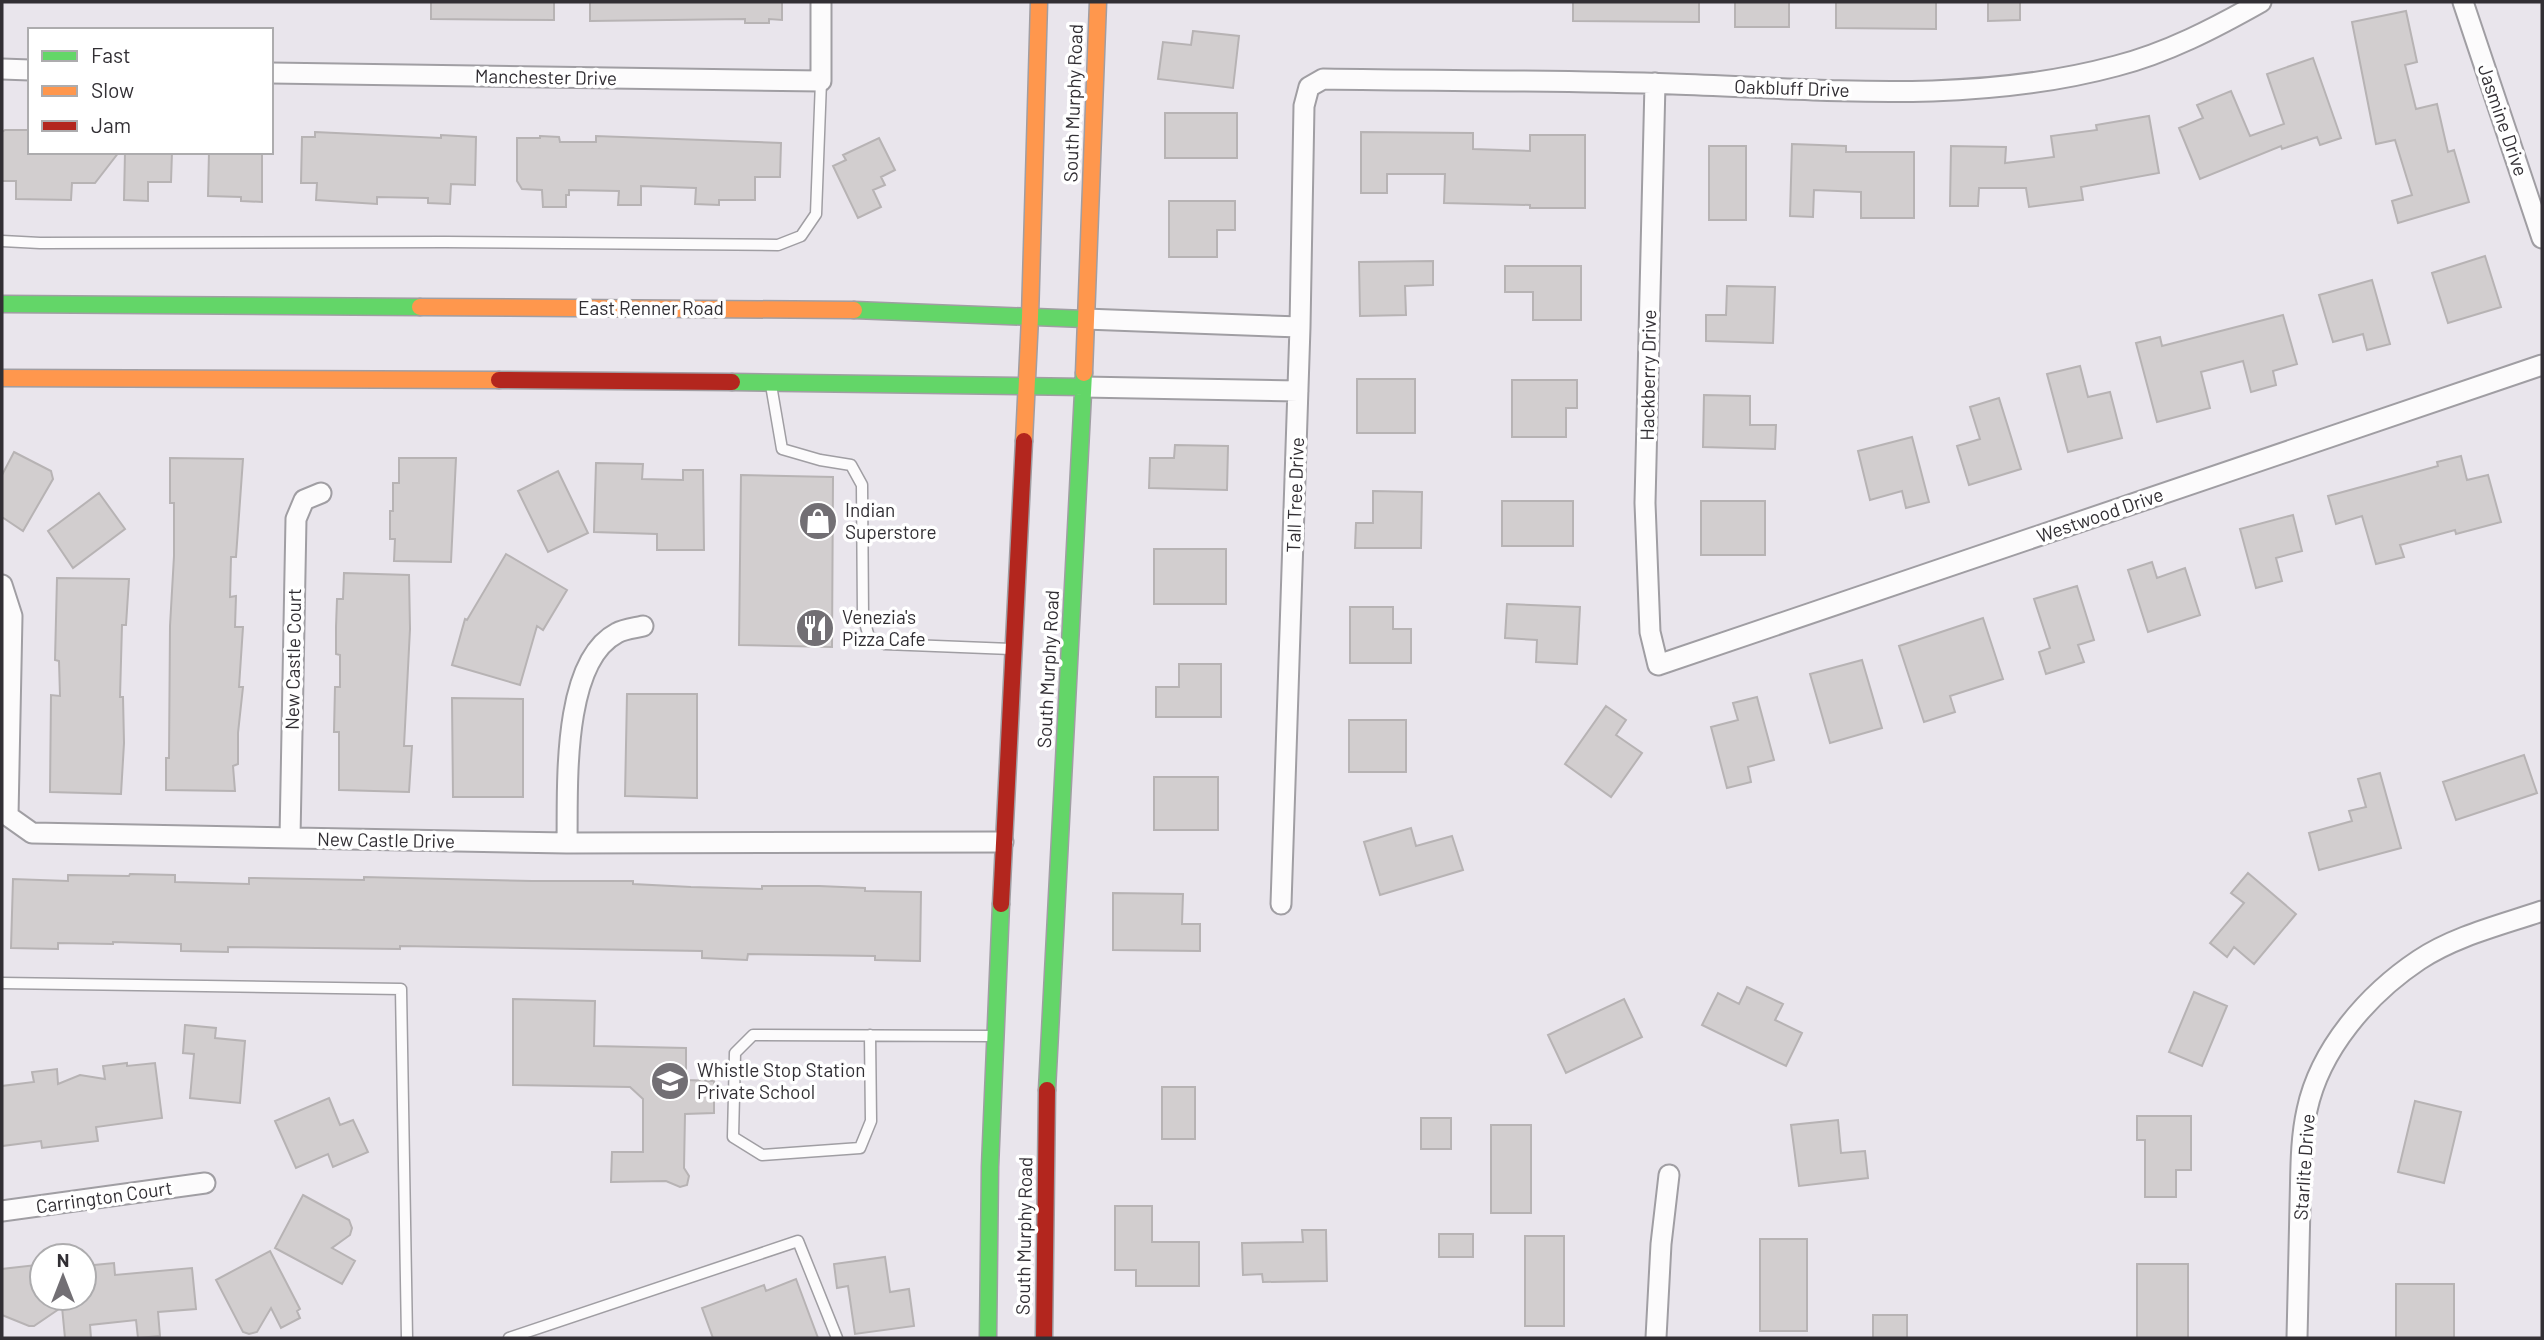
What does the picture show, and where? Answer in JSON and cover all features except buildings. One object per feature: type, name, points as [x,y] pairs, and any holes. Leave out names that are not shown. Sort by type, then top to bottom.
[{"type":"main road","name":"South Murphy Road","points":[[988,1338],[994,1036],[1030,317],[1039,2]]},
{"type":"main road","name":"South Murphy Road","points":[[1044,1338],[1047,1049],[1083,387],[1098,2]]},
{"type":"main road","name":"East Renner Road","points":[[2,304],[843,310],[1085,319]]},
{"type":"main road","points":[[2,378],[770,381],[1083,387]]},
{"type":"street","points":[[821,2],[821,81]]},
{"type":"street","name":"Oakbluff Drive","points":[[1309,87],[1323,79],[1655,83],[1924,92],[1970,91],[2042,83],[2119,66],[2207,33],[2261,2]]},
{"type":"street","name":"Jasmine Drive","points":[[2463,2],[2542,238]]},
{"type":"street","points":[[2,69],[28,70]]},
{"type":"street","name":"Manchester Drive","points":[[273,73],[821,81]]},
{"type":"street","name":"Hackberry Drive","points":[[1655,83],[1645,503],[1650,632],[1658,665]]},
{"type":"street","name":"Tall Tree Drive","points":[[1281,904],[1300,327],[1304,106],[1309,87]]},
{"type":"street","name":"East Renner Road","points":[[1085,319],[1300,327]]},
{"type":"street","name":"Westwood Drive","points":[[1658,665],[2542,365]]},
{"type":"street","points":[[1083,387],[1298,391]]},
{"type":"street","name":"New Castle Court","points":[[290,838],[296,519],[304,500],[321,493]]},
{"type":"street","name":"New Castle Drive","points":[[2,585],[12,616],[8,816],[32,833],[567,843],[1003,842]]},
{"type":"street","points":[[567,843],[569,750],[578,688],[600,646],[617,633],[643,626]]},
{"type":"street","name":"Starlite Drive","points":[[2297,1338],[2302,1143],[2307,1108],[2331,1051],[2354,1018],[2370,1001],[2421,959],[2468,936],[2542,911]]},
{"type":"street","points":[[1656,1338],[1661,1244],[1669,1175]]},
{"type":"street","name":"Carrington Court","points":[[2,1211],[205,1184]]},
{"type":"lane","points":[[2,241],[778,245],[801,236],[816,214],[821,81]]},
{"type":"lane","points":[[770,381],[782,449],[851,466],[862,485],[863,615],[869,636],[885,644],[1015,650]]},
{"type":"lane","points":[[2,983],[401,989],[407,1338]]},
{"type":"lane","points":[[870,1035],[871,1121],[860,1148],[762,1155],[733,1137],[735,1053],[753,1035],[870,1035],[994,1036]]},
{"type":"lane","points":[[509,1338],[798,1241],[838,1338]]},
{"type":"traffic: fast","points":[[2,304],[420,307]]},
{"type":"traffic: fast","points":[[854,310],[1085,319]]},
{"type":"traffic: fast","points":[[1047,1090],[1084,373]]},
{"type":"traffic: fast","points":[[732,382],[1083,387]]},
{"type":"traffic: fast","points":[[988,1338],[990,1167],[1001,904]]},
{"type":"traffic: slow","points":[[1024,441],[1039,2]]},
{"type":"traffic: slow","points":[[1084,373],[1098,2]]},
{"type":"traffic: slow","points":[[420,307],[854,310]]},
{"type":"traffic: slow","points":[[2,378],[499,380]]},
{"type":"traffic: jam","points":[[499,380],[732,382]]},
{"type":"traffic: jam","points":[[1001,904],[1024,441]]},
{"type":"traffic: jam","points":[[1044,1338],[1047,1090]]},
{"type":"place","name":"Indian Superstore","points":[[818,521]]},
{"type":"place","name":"Venezia's Pizza Cafe","points":[[815,628]]},
{"type":"place","name":"Whistle Stop Station Private School","points":[[670,1081]]}]
